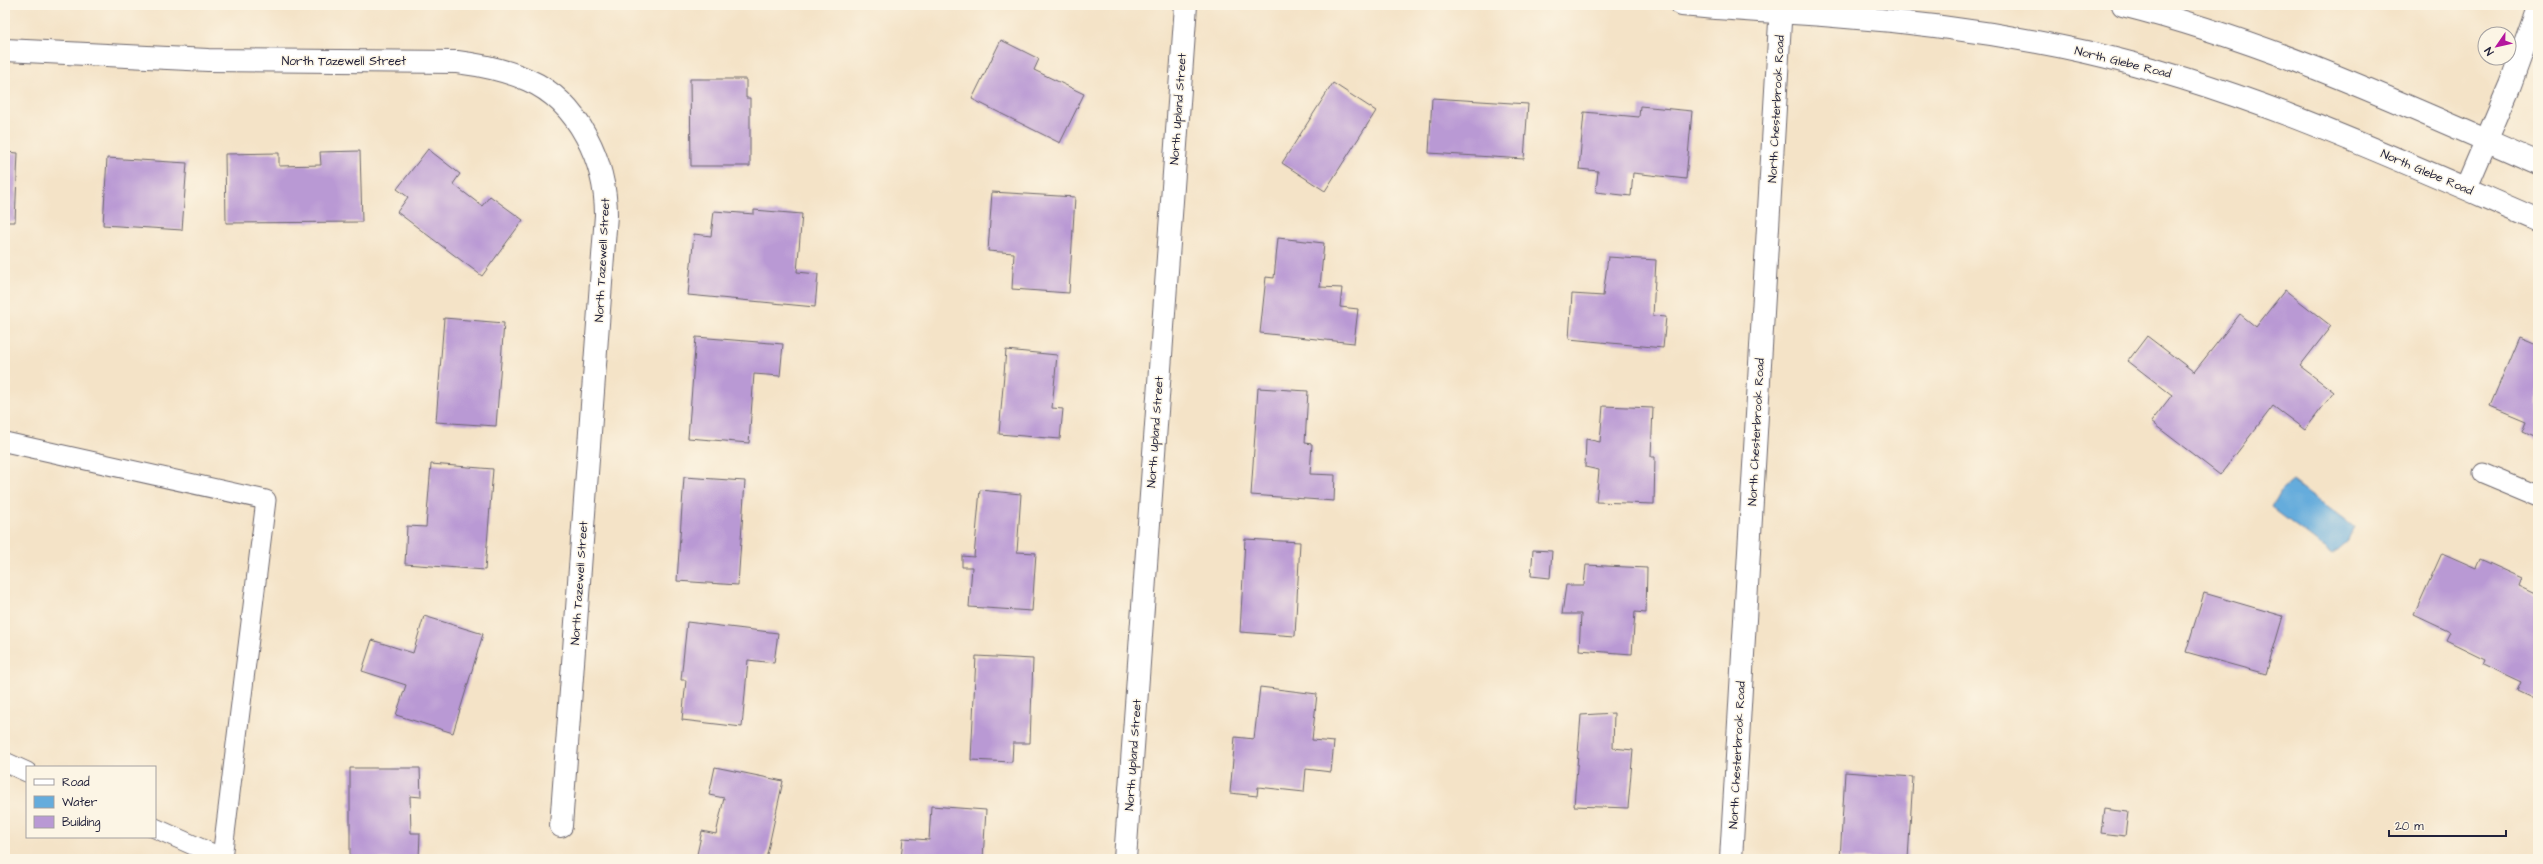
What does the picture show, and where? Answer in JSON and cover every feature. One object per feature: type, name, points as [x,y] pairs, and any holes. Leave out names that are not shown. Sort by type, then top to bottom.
[{"type":"street","name":"North Upland Street","points":[[1125,859],[1186,5]]},
{"type":"street","name":"North Glebe Road","points":[[1682,5],[1781,9],[1954,29],[2084,52],[2151,68],[2220,89],[2288,114],[2466,188],[2538,220]]},
{"type":"street","points":[[2123,5],[2169,17],[2318,68],[2538,163]]},
{"type":"street","points":[[2466,188],[2510,85],[2538,8]]},
{"type":"street","name":"North Chesterbrook Road","points":[[1731,859],[1781,9]]},
{"type":"street","name":"North Tazewell Street","points":[[5,50],[208,60],[457,62],[481,65],[529,80],[550,93],[570,111],[594,152],[602,172],[606,194],[606,215],[561,826]]},
{"type":"lane","points":[[5,442],[266,500],[222,858],[156,828]]},
{"type":"lane","points":[[2483,473],[2538,496]]},
{"type":"lane","points":[[5,762],[26,772]]},
{"type":"water","points":[[2293,481],[2354,527],[2348,541],[2333,554],[2272,508],[2282,490]]},
{"type":"building","points":[[1001,40],[1039,59],[1034,70],[1084,94],[1060,143],[972,99]]},
{"type":"building","points":[[690,79],[746,79],[746,98],[750,98],[750,166],[691,166]]},
{"type":"building","points":[[1333,83],[1376,111],[1325,191],[1282,163]]},
{"type":"building","points":[[1432,98],[1528,104],[1524,159],[1429,153]]},
{"type":"building","points":[[1640,106],[1692,111],[1686,179],[1633,173],[1631,196],[1596,192],[1598,171],[1579,169],[1584,112],[1639,117]]},
{"type":"building","points":[[428,149],[460,174],[453,184],[482,206],[490,196],[523,220],[482,276],[397,212],[408,197],[397,189]]},
{"type":"building","points":[[360,151],[362,222],[226,223],[225,154],[279,153],[279,166],[321,165],[320,152]]},
{"type":"building","points":[[5,152],[18,153],[15,222],[5,222]]},
{"type":"building","points":[[107,158],[187,163],[182,230],[103,225]]},
{"type":"building","points":[[992,192],[1075,197],[1069,293],[1012,289],[1014,253],[988,251]]},
{"type":"building","points":[[754,210],[802,214],[797,272],[818,274],[815,307],[688,295],[694,234],[711,236],[714,211],[754,214]]},
{"type":"building","points":[[1278,238],[1324,243],[1320,287],[1342,288],[1340,307],[1358,309],[1354,343],[1260,333],[1266,277],[1274,278]]},
{"type":"building","points":[[1608,257],[1656,260],[1653,316],[1666,317],[1663,348],[1569,339],[1572,294],[1603,296]]},
{"type":"building","points":[[2285,290],[2331,326],[2300,366],[2334,392],[2305,430],[2273,406],[2220,475],[2151,422],[2172,395],[2128,361],[2147,336],[2194,372],[2240,314],[2256,327]]},
{"type":"building","points":[[444,318],[504,323],[496,426],[436,422]]},
{"type":"building","points":[[696,337],[783,344],[780,376],[754,374],[749,443],[688,438]]},
{"type":"building","points":[[2519,337],[2538,345],[2538,438],[2522,431],[2526,421],[2490,406]]},
{"type":"building","points":[[1006,350],[1057,355],[1052,408],[1063,409],[1060,439],[999,434]]},
{"type":"building","points":[[1258,388],[1308,391],[1305,443],[1312,444],[1310,474],[1335,475],[1334,501],[1251,495]]},
{"type":"building","points":[[1603,406],[1653,408],[1651,457],[1655,457],[1654,504],[1596,502],[1599,470],[1585,467],[1586,439],[1600,442]]},
{"type":"building","points":[[431,464],[493,469],[485,570],[405,564],[407,526],[426,527]]},
{"type":"building","points":[[684,477],[745,481],[738,585],[677,581]]},
{"type":"building","points":[[980,490],[1021,494],[1017,552],[1036,553],[1032,611],[969,607],[972,567],[962,567],[962,556],[974,557]]},
{"type":"building","points":[[1245,539],[1300,542],[1295,636],[1240,632]]},
{"type":"building","points":[[1533,550],[1552,551],[1550,578],[1531,576]]},
{"type":"building","points":[[2442,553],[2476,568],[2480,559],[2522,578],[2519,586],[2538,595],[2538,701],[2517,691],[2521,682],[2483,664],[2485,659],[2446,640],[2450,632],[2414,615]]},
{"type":"building","points":[[1586,565],[1647,568],[1646,613],[1635,612],[1632,654],[1579,650],[1581,614],[1562,614],[1566,585],[1584,585]]},
{"type":"building","points":[[2204,593],[2283,616],[2266,674],[2186,652]]},
{"type":"building","points":[[424,616],[483,634],[453,733],[396,715],[406,685],[362,671],[372,640],[413,653]]},
{"type":"building","points":[[687,622],[778,633],[774,663],[748,660],[742,727],[682,720],[686,680],[681,680]]},
{"type":"building","points":[[976,656],[1033,659],[1030,743],[1013,743],[1012,762],[971,760]]},
{"type":"building","points":[[1260,687],[1317,694],[1312,740],[1334,742],[1331,772],[1306,769],[1304,792],[1258,787],[1257,796],[1230,793],[1235,737],[1254,739]]},
{"type":"building","points":[[1614,713],[1613,748],[1633,750],[1628,808],[1574,806],[1581,715]]},
{"type":"building","points":[[715,767],[783,781],[766,859],[696,859],[702,831],[716,834],[724,798],[709,795]]},
{"type":"building","points":[[350,768],[420,768],[421,797],[410,796],[411,833],[420,833],[419,859],[350,859]]},
{"type":"building","points":[[1845,772],[1913,777],[1908,859],[1840,859]]},
{"type":"building","points":[[931,806],[986,810],[983,859],[901,859],[903,838],[929,840]]},
{"type":"building","points":[[2104,809],[2128,812],[2125,836],[2101,833]]}]
